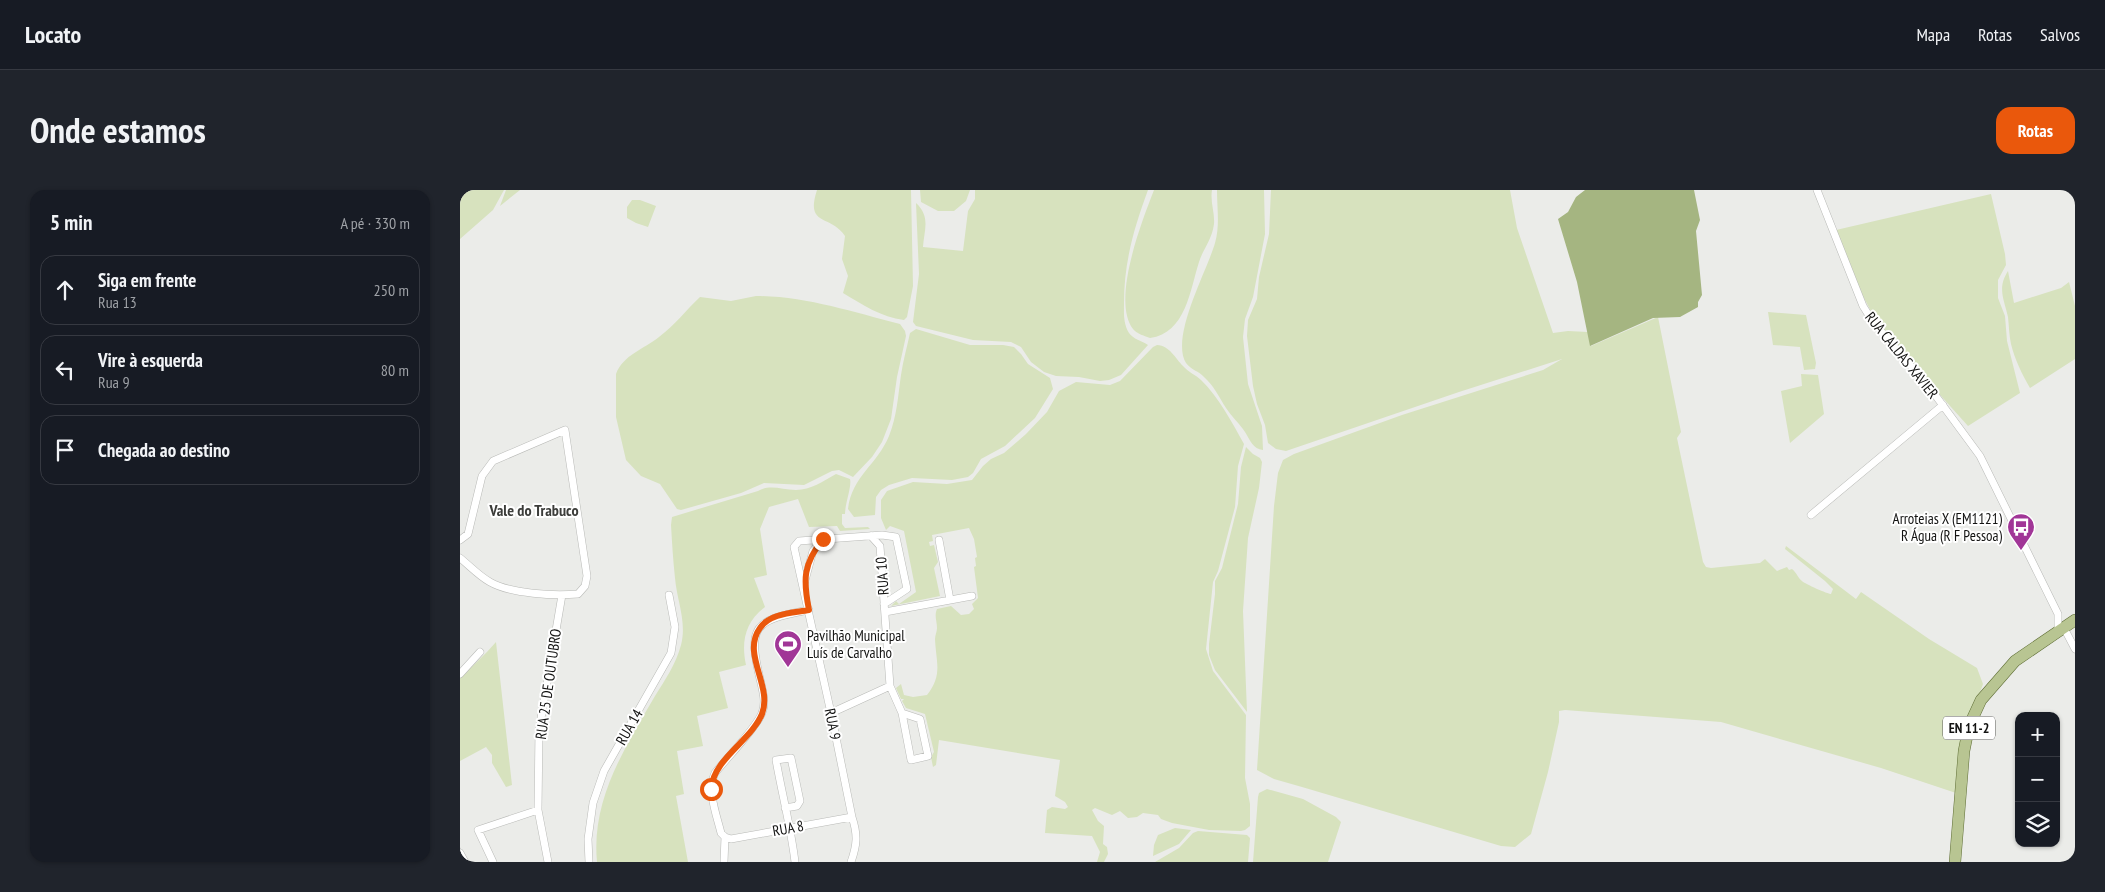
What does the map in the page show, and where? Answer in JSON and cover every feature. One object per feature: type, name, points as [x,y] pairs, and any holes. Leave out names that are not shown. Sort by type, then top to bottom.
[{"type":"main road","name":"EN 11-2","points":[[1956,862],[1964,751],[1969,726],[1981,700],[2016,661],[2067,626]]},
{"type":"street","name":"RUA CALDAS XAVIER","points":[[1817,190],[1866,311],[1873,322],[1943,405],[1980,456],[2058,614]]},
{"type":"street","points":[[1811,516],[1943,405]]},
{"type":"street","points":[[460,545],[460,540],[468,534],[482,476],[493,461],[565,430],[587,576],[585,586],[578,594],[562,595],[514,590],[491,583],[460,558]]},
{"type":"street","points":[[823,539],[871,536]]},
{"type":"street","name":"RUA 10","points":[[871,536],[880,546],[890,686],[902,713],[911,760],[928,756],[920,719],[902,713]]},
{"type":"street","name":"RUA 10","points":[[871,536],[896,537],[907,589],[884,604]]},
{"type":"street","name":"RUA 9","points":[[823,539],[799,541],[794,547],[804,585],[852,817],[857,830],[858,844],[851,862]]},
{"type":"street","name":"RUA 9","points":[[804,585],[813,551],[823,539]]},
{"type":"street","points":[[939,540],[950,600]]},
{"type":"street","name":"RUA 25 DE OUTUBRO","points":[[548,862],[538,810],[539,730],[562,595]]},
{"type":"street","name":"RUA 14","points":[[589,862],[588,839],[593,803],[604,771],[671,653],[676,627],[669,595]]},
{"type":"street","name":"RUA 10","points":[[885,612],[972,596]]},
{"type":"street","points":[[724,862],[725,837],[720,833],[711,789],[712,780],[715,773],[762,714],[764,697],[754,655],[754,639],[760,627],[769,619],[809,610]]},
{"type":"street","points":[[2058,614],[2067,626]]},
{"type":"street","points":[[2058,614],[2067,626],[2075,649]]},
{"type":"street","points":[[461,671],[480,652]]},
{"type":"street","points":[[831,713],[890,686]]},
{"type":"street","points":[[785,808],[797,806],[800,801],[791,758],[776,760],[785,808],[791,827],[796,862]]},
{"type":"street","points":[[493,862],[478,830],[538,810]]},
{"type":"street","name":"RUA 8","points":[[725,837],[731,838],[852,817]]},
{"type":"street","points":[[460,853],[465,862]]},
{"type":"green space","points":[[460,190],[504,190],[493,210],[460,239]]},
{"type":"green space","points":[[506,190],[520,190],[500,206]]},
{"type":"green space","points":[[817,190],[911,190],[913,286],[907,317],[904,320],[880,313],[843,293],[848,276],[842,259],[845,236],[839,229],[817,215],[814,210],[814,202]]},
{"type":"green space","points":[[920,190],[970,190],[966,201],[954,211],[938,211],[921,202]]},
{"type":"green space","points":[[975,190],[1148,190],[1138,218],[1128,259],[1124,288],[1124,310],[1125,322],[1129,333],[1148,345],[1121,375],[1109,380],[1100,381],[1079,377],[1056,376],[1044,372],[1031,362],[1021,347],[1011,342],[973,340],[916,326],[913,322],[919,274],[916,203],[924,213],[926,224],[923,247],[963,251],[968,211],[975,199]]},
{"type":"green space","points":[[1154,190],[1212,190],[1214,224],[1201,257],[1185,309],[1172,328],[1150,338],[1139,334],[1133,329],[1127,316],[1125,299],[1127,280],[1136,240]]},
{"type":"green space","points":[[1217,190],[1264,190],[1265,234],[1253,297],[1245,319],[1243,337],[1248,384],[1262,426],[1263,450],[1252,444],[1208,380],[1186,363],[1182,352],[1186,321],[1217,237]]},
{"type":"green space","points":[[1271,190],[1510,190],[1517,228],[1553,333],[1568,331],[1588,332],[1591,346],[1658,317],[1681,432],[1677,438],[1703,562],[1706,567],[1760,563],[1765,559],[1777,571],[1787,567],[1789,570],[1792,569],[1804,582],[1816,589],[1831,594],[1833,589],[1785,549],[1786,546],[1856,599],[1861,592],[1929,639],[1977,668],[1983,684],[1977,701],[1956,793],[1881,768],[1721,722],[1565,710],[1559,711],[1559,722],[1548,772],[1531,834],[1515,847],[1501,846],[1274,779],[1257,770],[1274,506],[1278,473],[1283,460],[1294,454],[1402,415],[1543,370],[1562,359],[1286,451],[1276,449],[1268,443],[1265,425],[1257,404],[1247,336],[1248,320],[1257,299],[1259,277],[1269,234]]},
{"type":"green space","points":[[1585,190],[1694,190],[1700,220],[1696,231],[1702,295],[1698,302],[1698,307],[1680,317],[1653,318],[1590,346],[1577,282],[1558,219],[1568,212],[1576,197]]},
{"type":"green space","points":[[1991,194],[2006,265],[1998,280],[1998,298],[2005,316],[2007,341],[2020,393],[1968,426],[1898,348],[1872,313],[1858,287],[1836,230]]},
{"type":"green space","points":[[632,200],[640,200],[656,206],[648,227],[627,218],[627,207]]},
{"type":"green space","points":[[2008,271],[2014,303],[2061,288],[2069,282],[2075,306],[2075,359],[2030,388],[2010,341],[2008,317],[2002,288]]},
{"type":"green space","points":[[756,296],[810,302],[900,324],[906,336],[897,377],[891,419],[882,442],[872,457],[853,477],[839,470],[832,471],[804,485],[764,483],[741,493],[681,510],[677,509],[660,484],[641,476],[626,460],[616,417],[616,374],[619,367],[629,357],[665,332],[700,297],[731,301]]},
{"type":"green space","points":[[1768,312],[1806,315],[1816,363],[1815,369],[1804,370],[1800,347],[1773,345]]},
{"type":"green space","points":[[916,329],[970,345],[1014,347],[1028,364],[1050,378],[1053,389],[1035,418],[1005,446],[981,459],[973,473],[968,477],[952,480],[912,478],[889,485],[881,490],[876,497],[875,515],[854,517],[848,509],[850,498],[854,488],[889,436],[896,413],[902,370],[910,333]]},
{"type":"green space","points":[[1157,345],[1169,350],[1185,368],[1199,378],[1207,387],[1225,410],[1244,444],[1238,466],[1235,507],[1218,571],[1213,582],[1206,649],[1213,671],[1246,715],[1245,778],[1250,804],[1250,826],[1241,831],[1209,830],[1172,823],[1161,819],[1158,815],[1143,813],[1137,817],[1128,818],[1120,811],[1112,815],[1095,808],[1092,810],[1098,821],[1104,826],[1103,844],[1107,847],[1108,854],[1104,862],[1097,862],[1100,852],[1092,836],[1045,833],[1047,810],[1052,807],[1065,809],[1068,807],[1065,802],[1055,796],[1060,760],[939,740],[936,765],[933,767],[931,757],[934,752],[925,714],[906,708],[902,701],[904,699],[901,699],[896,688],[901,684],[904,695],[913,697],[927,695],[937,675],[935,639],[937,609],[951,606],[961,615],[969,614],[974,609],[972,604],[978,598],[974,567],[976,566],[975,558],[977,557],[974,539],[969,528],[932,535],[933,541],[929,542],[930,546],[934,545],[938,562],[934,568],[940,596],[891,606],[896,601],[899,604],[916,592],[904,531],[890,526],[886,530],[881,518],[881,500],[887,491],[913,482],[947,484],[972,480],[991,459],[1004,453],[1026,434],[1047,412],[1059,391],[1076,382],[1110,385],[1120,381]]},
{"type":"green space","points":[[1801,374],[1818,375],[1824,414],[1790,443],[1781,391],[1802,386]]},
{"type":"green space","points":[[1246,447],[1260,458],[1262,462],[1259,488],[1248,538],[1243,611],[1247,712],[1215,670],[1209,655],[1215,581],[1222,568],[1238,504],[1241,467]]},
{"type":"green space","points":[[836,474],[850,479],[845,514],[842,514],[842,524],[845,528],[868,527],[870,529],[840,531],[837,526],[809,527],[798,499],[769,507],[760,529],[767,575],[754,578],[765,607],[753,619],[746,633],[744,648],[746,665],[719,672],[728,708],[697,716],[703,746],[677,751],[684,794],[676,796],[688,862],[597,862],[599,817],[612,775],[632,735],[670,672],[683,636],[674,571],[672,517],[767,488],[796,490],[807,488],[817,485]]},
{"type":"green space","points":[[496,642],[512,785],[506,787],[492,763],[492,755],[486,747],[460,761],[460,678]]},
{"type":"green space","points":[[1267,789],[1303,799],[1336,817],[1341,822],[1328,862],[1253,862],[1258,797],[1259,793]]},
{"type":"green space","points":[[1175,828],[1191,830],[1179,844],[1153,856],[1154,845],[1158,835]]},
{"type":"green space","points":[[1198,831],[1247,835],[1250,838],[1248,862],[1155,862],[1179,848],[1193,833]]},
{"type":"place","name":"Arroteias X (EM1121) R Água (R F Pessoa)","points":[[2021,551]]},
{"type":"place","name":"Pavilhão Municipal Luís de Carvalho","points":[[788,668]]},
{"type":"district","name":"Vale do Trabuco","points":[[534,510]]},
{"type":"route","points":[[711,789],[715,773],[762,714],[764,697],[754,655],[754,639],[760,627],[769,619],[809,610],[804,585],[813,551],[823,539]]}]
